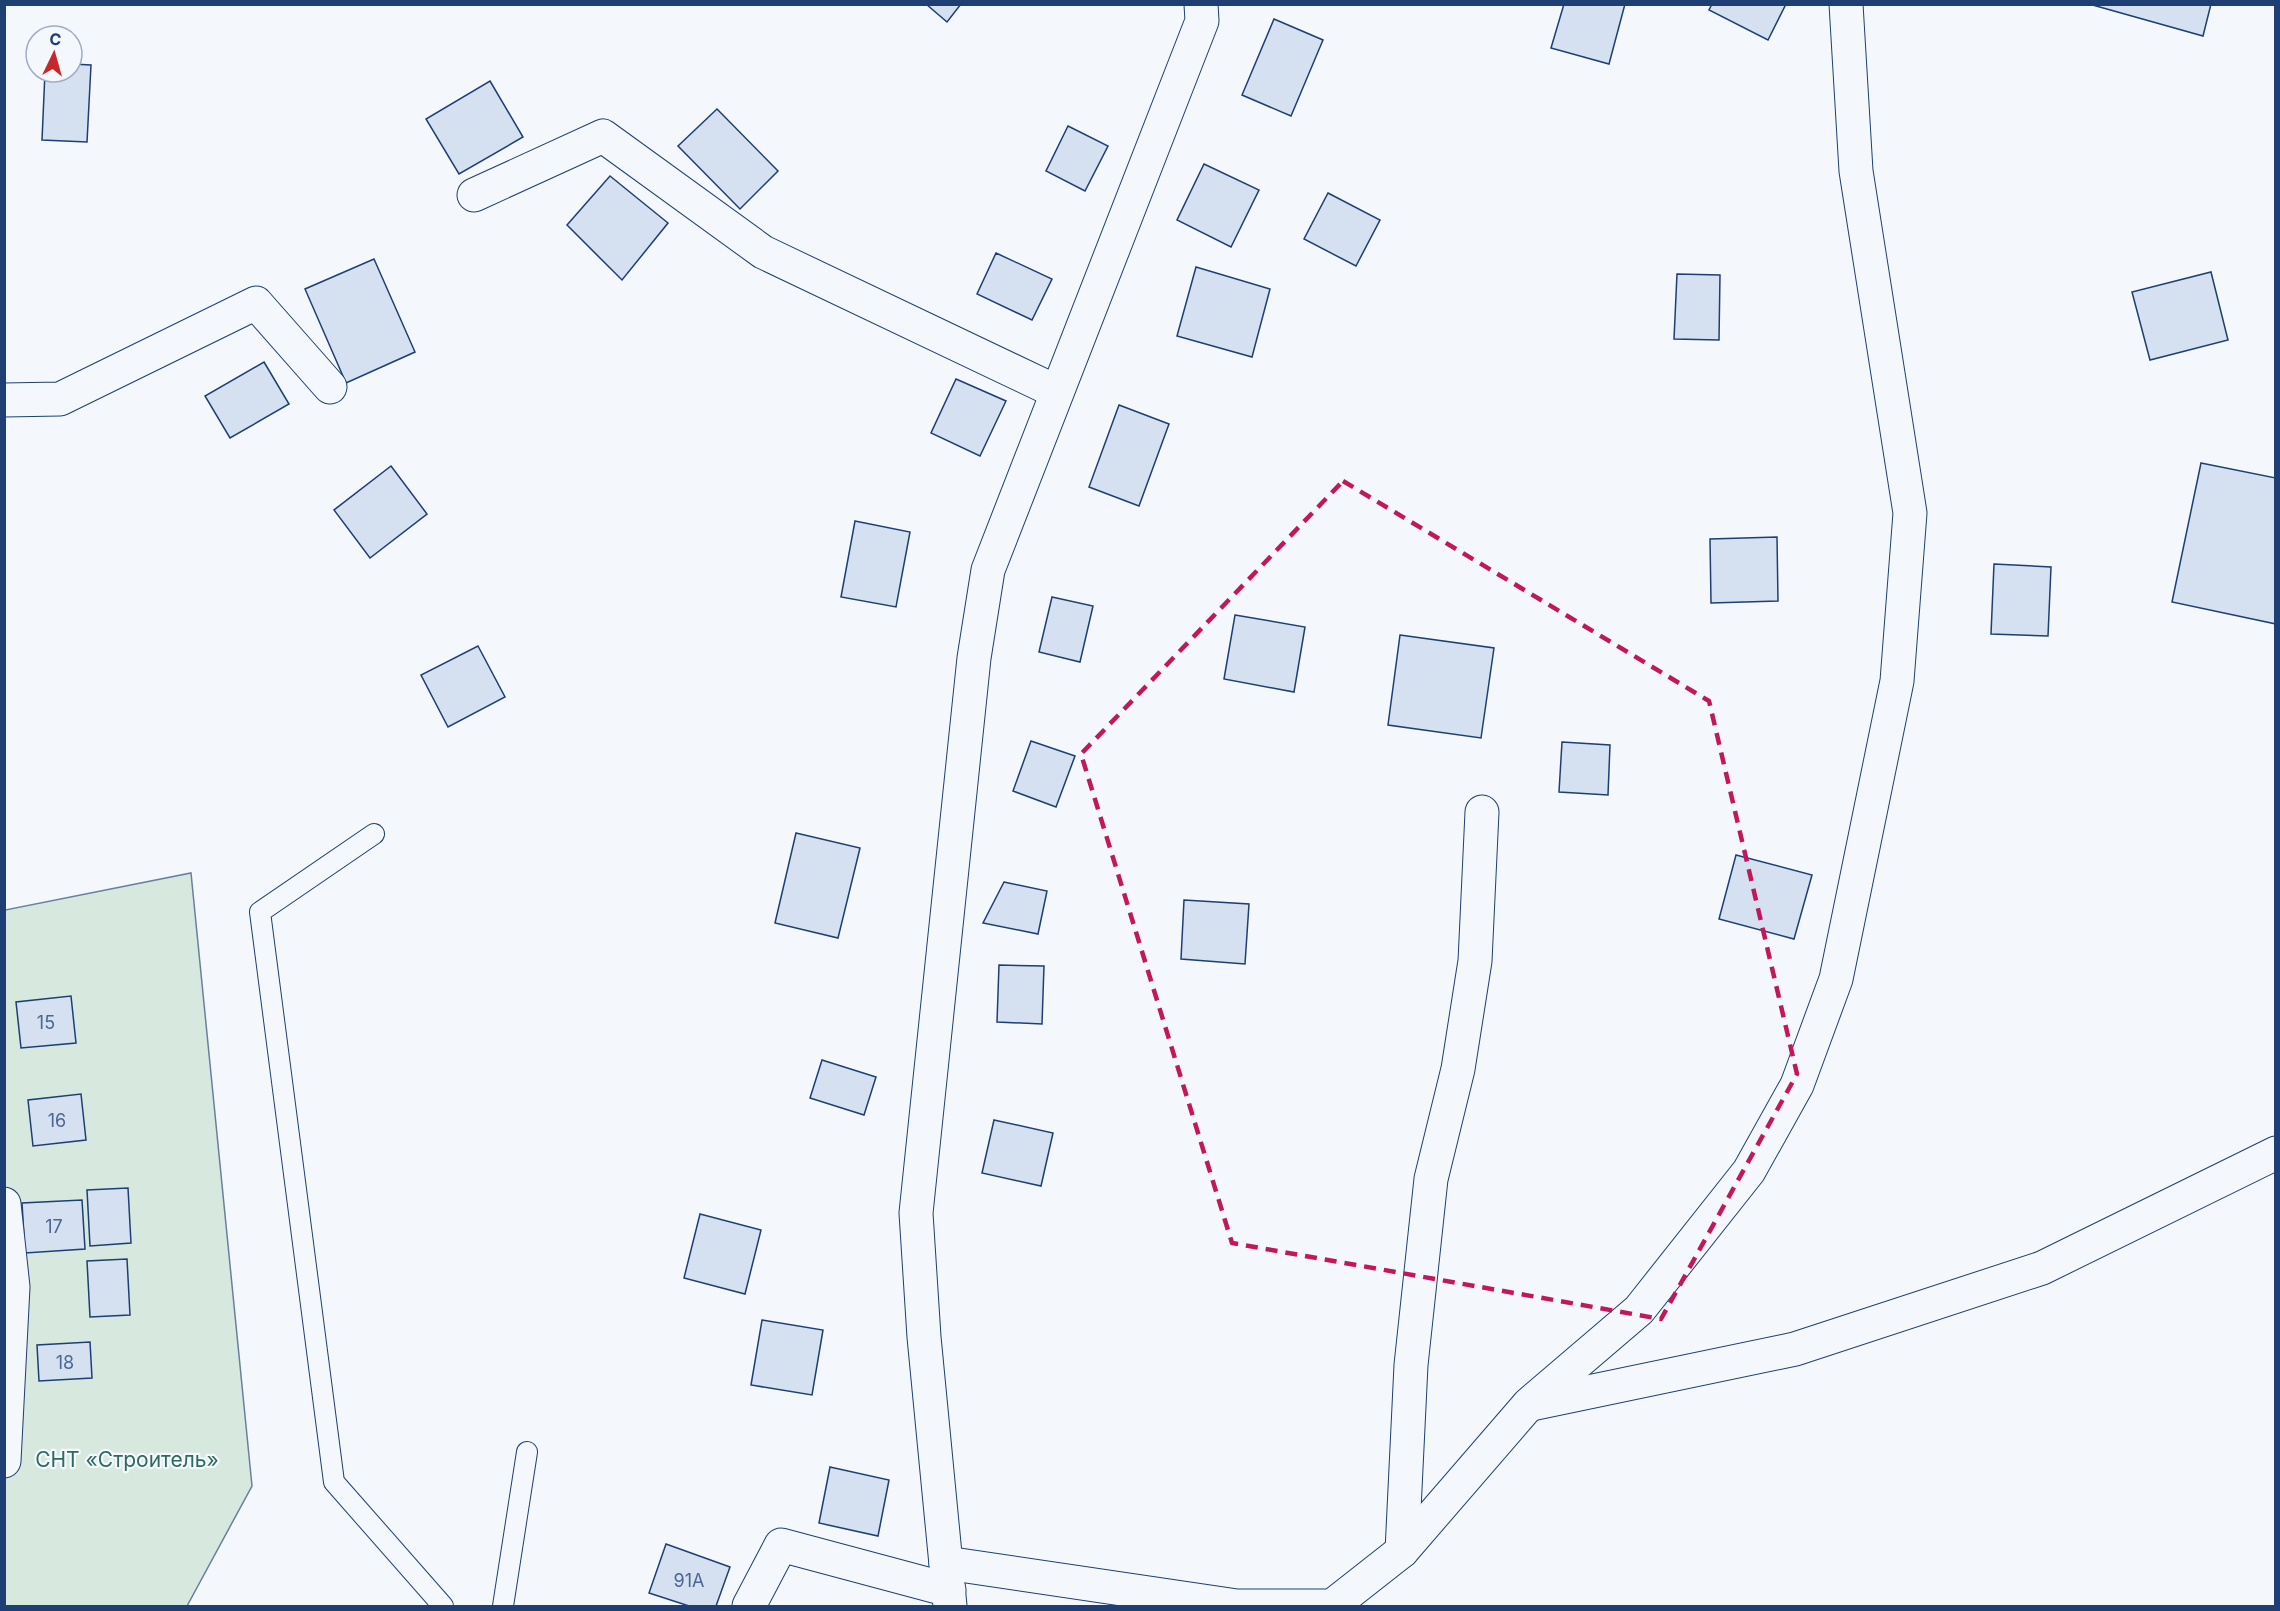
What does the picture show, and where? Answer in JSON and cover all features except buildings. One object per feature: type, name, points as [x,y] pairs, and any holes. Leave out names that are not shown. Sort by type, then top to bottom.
[{"type":"street","points":[[948,1586],[924,1337],[916,1213],[974,658],[988,570],[1202,21],[1202,4]]},
{"type":"street","points":[[749,1606],[781,1545],[948,1586],[1237,1606],[1332,1606],[1402,1551],[1529,1404],[1639,1310],[1749,1171],[1797,1085],[1836,979],[1897,681],[1910,513],[1856,171],[1846,4]]},
{"type":"street","points":[[474,195],[603,136],[763,252],[1057,392]]},
{"type":"street","points":[[4,400],[60,399],[256,303],[330,387]]},
{"type":"street","points":[[1402,1551],[1411,1365],[1431,1179],[1458,1069],[1474,961],[1482,812]]},
{"type":"street","points":[[1529,1404],[1795,1349],[2042,1268],[2276,1153]]},
{"type":"street","points":[[4,1204],[9,1287],[4,1461]]},
{"type":"lane","points":[[374,834],[260,912],[334,1482],[443,1606]]},
{"type":"lane","points":[[503,1606],[527,1452]]},
{"type":"highlighted area","points":[[1343,481],[1709,701],[1797,1074],[1661,1319],[1232,1243],[1081,754]]},
{"type":"green space","name":"СНТ «Строитель»","points":[[191,873],[252,1486],[187,1606],[5,1606],[5,910]]}]
